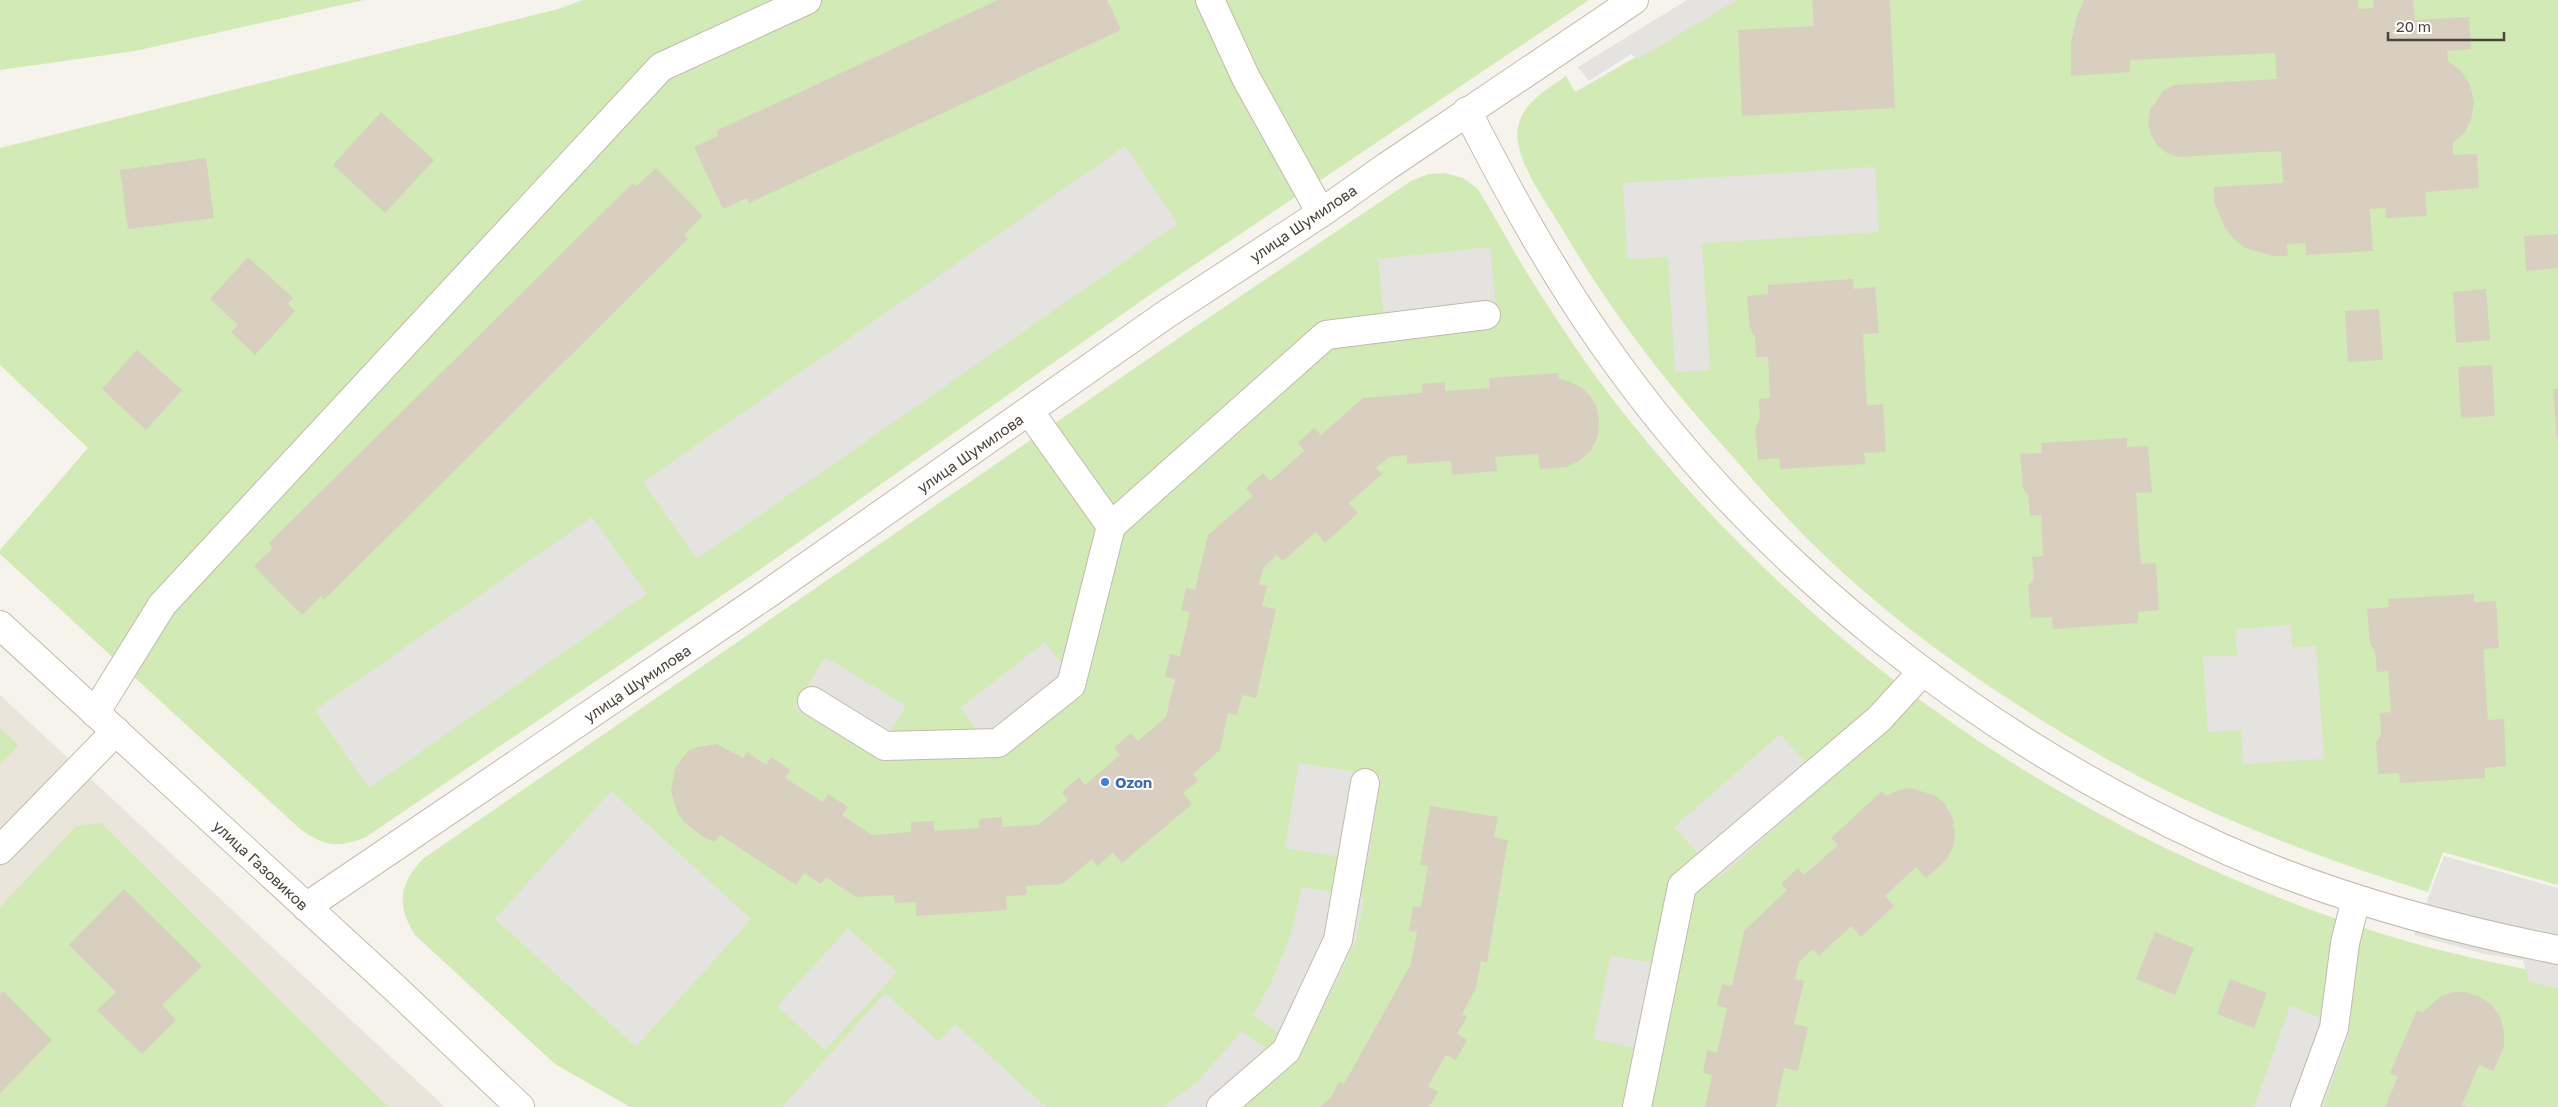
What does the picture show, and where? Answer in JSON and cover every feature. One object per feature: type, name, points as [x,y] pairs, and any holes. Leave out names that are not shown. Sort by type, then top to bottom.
[{"type":"street","points":[[95,713],[162,605],[660,67],[807,0]]},
{"type":"street","points":[[1210,0],[1246,78],[1321,213]]},
{"type":"street","name":"улица Шумилова","points":[[306,907],[761,599],[1165,315],[1321,213],[1468,111],[1634,0]]},
{"type":"street","points":[[1468,111],[1508,191],[1553,268],[1603,343],[1656,414],[1715,482],[1776,546],[1842,607],[1922,672],[2061,766],[2142,810],[2225,849],[2356,899],[2486,936],[2558,950]]},
{"type":"street","points":[[812,701],[885,746],[998,742],[1072,685],[1111,526],[1326,335],[1486,315]]},
{"type":"street","points":[[1028,411],[1111,526]]},
{"type":"street","name":"улица Газовиков","points":[[0,625],[520,1107]]},
{"type":"street","points":[[1637,1107],[1682,886],[1879,719],[1922,672]]},
{"type":"street","points":[[0,850],[116,731]]},
{"type":"street","points":[[1221,1107],[1286,1051],[1338,940],[1365,782]]},
{"type":"street","points":[[2305,1107],[2334,1028],[2345,943],[2356,899]]},
{"type":"shaded area","points":[[1687,0],[1737,0],[1638,59],[1631,54],[1589,81],[1578,67]]},
{"type":"shaded area","points":[[1125,146],[1178,224],[697,559],[643,482]]},
{"type":"shaded area","points":[[1875,167],[1879,232],[1702,243],[1710,370],[1675,372],[1668,257],[1627,259],[1623,183]]},
{"type":"shaded area","points":[[1490,247],[1498,327],[1386,339],[1378,259]]},
{"type":"shaded area","points":[[592,517],[647,594],[369,788],[315,710]]},
{"type":"shaded area","points":[[2291,625],[2292,647],[2316,646],[2324,759],[2243,764],[2241,730],[2208,732],[2203,657],[2237,655],[2235,629]]},
{"type":"shaded area","points":[[1045,642],[1082,689],[997,756],[960,708]]},
{"type":"shaded area","points":[[825,657],[906,706],[875,757],[794,708]]},
{"type":"shaded area","points":[[0,695],[445,1107],[0,1107]]},
{"type":"shaded area","points":[[1780,734],[1825,784],[1720,877],[1674,827]]},
{"type":"shaded area","points":[[1299,763],[1381,776],[1368,861],[1285,848]]},
{"type":"shaded area","points":[[611,791],[751,919],[636,1047],[495,919]]},
{"type":"shaded area","points":[[2444,856],[2558,888],[2558,988],[2529,982],[2523,960],[2485,954],[2414,935]]},
{"type":"shaded area","points":[[1302,887],[1364,897],[1356,941],[1303,1050],[1253,1015],[1270,985],[1291,934]]},
{"type":"shaded area","points":[[848,928],[897,972],[825,1050],[777,1006]]},
{"type":"shaded area","points":[[1611,955],[1677,968],[1660,1053],[1593,1039]]},
{"type":"shaded area","points":[[885,993],[939,1042],[955,1024],[1046,1107],[782,1107]]},
{"type":"shaded area","points":[[2290,1006],[2351,1029],[2323,1107],[2254,1107]]},
{"type":"shaded area","points":[[1242,1031],[1292,1066],[1243,1107],[1164,1107],[1199,1080]]},
{"type":"green space","points":[[0,0],[364,0],[135,51],[0,70]]},
{"type":"green space","points":[[583,0],[1589,0],[1151,294],[755,573],[366,837],[339,844],[324,842],[300,829],[0,554],[0,550],[88,448],[0,365],[0,148],[558,9]]},
{"type":"green space","points":[[1735,0],[2558,0],[2558,885],[2443,852],[2428,892],[2291,844],[2158,787],[2037,717],[1999,693],[1927,642],[1858,586],[1786,517],[1686,403],[1620,318],[1539,192],[1525,165],[1518,139],[1518,127],[1525,110],[1544,91],[1566,76],[1575,92]]},
{"type":"green space","points":[[1445,173],[1463,178],[1477,188],[1534,284],[1597,378],[1638,431],[1714,518],[1796,598],[1884,672],[1976,739],[2074,800],[2175,853],[2280,898],[2389,936],[2431,948],[2558,976],[2558,1107],[630,1107],[555,1064],[415,935],[405,914],[403,895],[409,876],[424,858],[1180,337],[1411,181],[1428,174]]},
{"type":"green space","points":[[0,728],[19,746],[0,764]]},
{"type":"green space","points":[[101,823],[388,1107],[0,1107],[0,907],[76,826]]},
{"type":"building","points":[[998,0],[1107,0],[1121,30],[749,203],[747,198],[723,209],[694,147],[718,136],[716,131]]},
{"type":"building","points":[[1812,0],[1890,0],[1895,108],[1742,116],[1738,30],[1814,26]]},
{"type":"building","points":[[2084,0],[2358,0],[2358,9],[2374,8],[2373,0],[2413,0],[2415,20],[2469,17],[2471,49],[2447,51],[2448,61],[2461,71],[2470,85],[2474,101],[2472,117],[2465,132],[2453,143],[2453,155],[2477,154],[2479,188],[2425,192],[2427,216],[2386,218],[2386,208],[2370,209],[2373,251],[2306,255],[2305,243],[2287,244],[2288,256],[2273,256],[2245,248],[2225,228],[2214,202],[2214,187],[2283,183],[2281,151],[2178,157],[2167,153],[2157,145],[2148,123],[2150,110],[2163,91],[2174,85],[2277,79],[2275,53],[2130,60],[2130,72],[2071,76],[2071,43],[2077,16]]},
{"type":"building","points":[[381,112],[434,160],[385,213],[333,165]]},
{"type":"building","points":[[206,158],[214,218],[128,229],[120,170]]},
{"type":"building","points":[[656,168],[703,216],[684,235],[688,239],[324,600],[321,596],[302,615],[254,566],[273,548],[269,543],[633,183],[637,186]]},
{"type":"building","points":[[2558,234],[2558,268],[2526,271],[2524,236]]},
{"type":"building","points":[[248,257],[293,298],[288,304],[295,311],[255,355],[231,332],[238,325],[210,299]]},
{"type":"building","points":[[1853,279],[1854,289],[1875,287],[1879,333],[1863,334],[1867,406],[1883,404],[1886,452],[1864,453],[1865,464],[1780,469],[1779,458],[1758,460],[1755,429],[1760,419],[1759,399],[1770,398],[1768,357],[1756,357],[1755,337],[1750,329],[1747,296],[1768,294],[1768,285]]},
{"type":"building","points":[[2486,289],[2490,340],[2456,343],[2453,292]]},
{"type":"building","points":[[2379,309],[2383,360],[2348,362],[2345,311]]},
{"type":"building","points":[[137,350],[182,390],[146,430],[102,389]]},
{"type":"building","points":[[2492,365],[2495,416],[2461,418],[2458,367]]},
{"type":"building","points":[[1558,373],[1559,379],[1571,382],[1582,388],[1591,397],[1597,408],[1599,421],[1598,436],[1591,450],[1579,461],[1566,467],[1540,469],[1538,454],[1495,457],[1497,471],[1452,475],[1451,461],[1407,464],[1407,455],[1389,457],[1376,468],[1382,474],[1349,503],[1358,513],[1325,543],[1316,532],[1283,561],[1277,555],[1263,568],[1259,584],[1267,586],[1262,606],[1276,609],[1256,698],[1242,695],[1237,715],[1228,713],[1220,750],[1193,774],[1198,781],[1183,793],[1192,804],[1122,863],[1113,853],[1097,866],[1092,859],[1062,884],[1026,886],[1027,895],[1006,896],[1007,910],[916,916],[916,902],[895,903],[894,895],[856,897],[826,877],[821,884],[804,873],[796,885],[720,835],[715,842],[703,837],[685,823],[678,814],[671,791],[675,768],[689,750],[717,744],[743,758],[747,752],[766,765],[771,757],[790,770],[785,778],[823,802],[828,794],[848,807],[842,815],[872,835],[911,832],[911,822],[934,821],[934,831],[979,828],[979,819],[1002,817],[1002,827],[1038,825],[1068,800],[1062,792],[1079,777],[1085,785],[1120,755],[1114,748],[1131,733],[1138,741],[1166,717],[1175,679],[1165,677],[1170,654],[1180,656],[1190,612],[1181,610],[1186,588],[1195,590],[1208,535],[1253,496],[1246,488],[1263,473],[1270,481],[1304,451],[1298,443],[1314,428],[1321,435],[1363,398],[1422,393],[1422,384],[1445,382],[1445,391],[1490,388],[1489,378]]},
{"type":"building","points":[[2553,389],[2558,389],[2558,438],[2557,438]]},
{"type":"building","points":[[2127,438],[2127,447],[2148,446],[2152,492],[2136,493],[2140,553],[2141,564],[2156,563],[2159,610],[2138,612],[2138,623],[2053,629],[2052,617],[2031,618],[2028,587],[2034,578],[2032,557],[2043,556],[2041,515],[2030,516],[2028,495],[2023,488],[2020,454],[2042,453],[2041,443]]},
{"type":"building","points":[[2474,594],[2474,602],[2496,601],[2499,648],[2484,649],[2484,660],[2488,720],[2504,719],[2506,766],[2485,768],[2485,778],[2400,783],[2399,773],[2378,774],[2376,743],[2381,734],[2380,713],[2391,712],[2388,671],[2377,672],[2375,651],[2370,644],[2367,609],[2389,607],[2388,599]]},
{"type":"building","points":[[1910,788],[1934,795],[1944,803],[1952,816],[1955,832],[1953,847],[1946,860],[1926,878],[1916,867],[1885,896],[1894,906],[1861,937],[1851,926],[1819,956],[1813,949],[1799,962],[1795,979],[1804,981],[1794,1024],[1808,1027],[1798,1071],[1784,1068],[1776,1107],[1705,1107],[1712,1075],[1703,1073],[1707,1050],[1717,1053],[1727,1008],[1717,1006],[1722,984],[1732,986],[1744,931],[1787,890],[1781,884],[1798,868],[1804,875],[1838,845],[1831,838],[1882,791],[1886,796],[1898,790]]},
{"type":"building","points":[[1430,806],[1498,817],[1494,837],[1508,840],[1487,963],[1481,961],[1476,988],[1462,1014],[1467,1017],[1457,1034],[1467,1040],[1456,1060],[1446,1055],[1428,1086],[1438,1092],[1429,1107],[1320,1107],[1331,1097],[1339,1082],[1344,1084],[1411,964],[1417,932],[1409,931],[1413,906],[1421,907],[1428,866],[1420,865]]},
{"type":"building","points":[[124,889],[202,966],[162,1005],[176,1020],[142,1054],[97,1010],[116,992],[69,945]]},
{"type":"building","points":[[2155,932],[2194,948],[2175,995],[2136,979]]},
{"type":"building","points":[[2230,979],[2267,993],[2254,1028],[2217,1014]]},
{"type":"building","points":[[3,991],[52,1040],[0,1093],[0,994]]},
{"type":"building","points":[[2454,992],[2466,992],[2478,996],[2491,1004],[2500,1017],[2504,1031],[2504,1047],[2493,1071],[2479,1065],[2462,1105],[2468,1107],[2385,1107],[2398,1077],[2390,1073],[2417,1010],[2423,1012],[2441,996]]},
{"type":"place","name":"Ozon","points":[[1105,782]]}]
